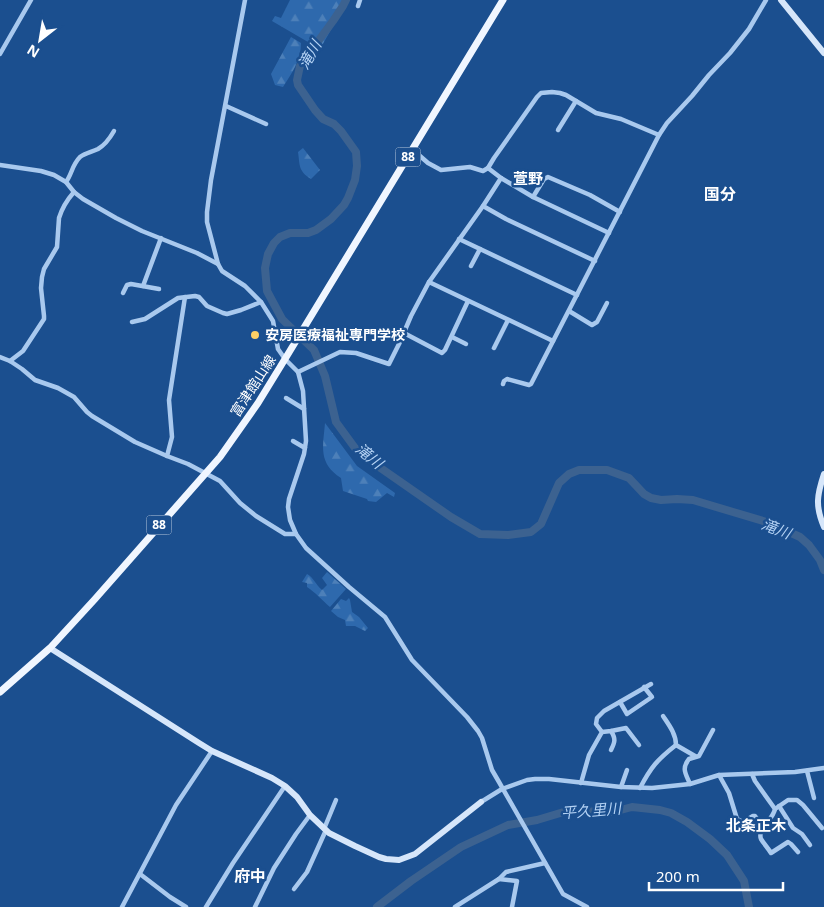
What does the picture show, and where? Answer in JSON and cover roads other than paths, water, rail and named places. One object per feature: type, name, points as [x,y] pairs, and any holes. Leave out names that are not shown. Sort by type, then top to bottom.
[{"type":"main road","name":"富津館山線","points":[[0,692],[50,648],[206,473],[236,436],[313,314],[503,0]]},
{"type":"street","points":[[0,54],[31,0]]},
{"type":"street","points":[[245,0],[211,180],[207,222],[218,264],[222,271],[245,286],[261,302],[273,321],[278,349],[298,372],[303,391],[306,441],[291,492],[288,507],[290,520],[296,534],[306,548],[385,617],[412,660],[478,731],[492,770],[563,894],[587,907]]},
{"type":"street","points":[[358,6],[360,0]]},
{"type":"street","points":[[503,384],[507,380],[529,386],[660,135],[668,123],[749,29],[766,0]]},
{"type":"street","points":[[781,0],[824,53]]},
{"type":"street","points":[[412,149],[428,163],[440,170],[470,167],[483,171],[488,168],[537,97],[541,93],[552,92],[566,95],[596,113],[621,119],[660,135]]},
{"type":"street","points":[[558,130],[576,101]]},
{"type":"street","points":[[226,106],[266,124]]},
{"type":"street","points":[[66,182],[74,164],[79,158],[82,155],[99,149],[114,131]]},
{"type":"street","points":[[0,165],[41,171],[54,175],[66,182],[83,199],[116,218],[218,264]]},
{"type":"street","points":[[488,168],[501,178],[533,196],[609,234]]},
{"type":"street","points":[[533,196],[544,179],[548,177],[590,195],[620,212]]},
{"type":"street","points":[[298,372],[340,352],[356,353],[389,364],[429,282],[501,178]]},
{"type":"street","points":[[10,361],[24,351],[44,319],[41,288],[42,277],[44,270],[58,247],[60,213],[74,192]]},
{"type":"street","points":[[483,206],[506,219],[595,261]]},
{"type":"street","points":[[143,286],[161,238]]},
{"type":"street","points":[[459,239],[577,295]]},
{"type":"street","points":[[471,266],[480,249]]},
{"type":"street","points":[[429,282],[553,341]]},
{"type":"street","points":[[123,293],[127,285],[131,284],[159,289]]},
{"type":"street","points":[[167,456],[172,437],[170,400],[185,297]]},
{"type":"street","points":[[132,322],[145,319],[178,298],[199,297],[207,306],[227,314],[261,302]]},
{"type":"street","points":[[404,333],[442,353],[452,337],[468,301]]},
{"type":"street","points":[[569,311],[592,324],[597,322],[607,303]]},
{"type":"street","points":[[494,348],[508,320]]},
{"type":"street","points":[[452,337],[466,344]]},
{"type":"street","points":[[0,357],[10,361],[35,380],[58,388],[74,397],[92,416],[135,442],[188,464],[220,481],[240,503],[256,516],[285,534],[296,534]]},
{"type":"street","points":[[286,398],[304,409]]},
{"type":"street","points":[[293,441],[305,448]]},
{"type":"street","points":[[824,474],[817,499],[819,516],[824,527]]},
{"type":"street","points":[[50,648],[212,751],[263,773],[285,786],[325,830],[379,857],[392,860],[399,860],[415,854],[481,802],[502,788],[527,780],[542,778],[621,787],[674,787],[719,775],[807,771],[824,768]]},
{"type":"street","points":[[602,732],[596,724],[597,718],[604,711],[651,684]]},
{"type":"street","points":[[620,702],[627,714],[652,697],[644,687]]},
{"type":"street","points":[[663,716],[676,738],[676,745]]},
{"type":"street","points":[[602,732],[626,728],[639,745]]},
{"type":"street","points":[[690,784],[684,766],[690,759],[698,756],[712,730]]},
{"type":"street","points":[[611,731],[615,738],[611,750]]},
{"type":"street","points":[[581,783],[589,755],[602,732]]},
{"type":"street","points":[[676,745],[696,757]]},
{"type":"street","points":[[640,788],[654,765],[676,745]]},
{"type":"street","points":[[122,907],[176,805],[212,751]]},
{"type":"street","points":[[621,787],[627,770]]},
{"type":"street","points":[[807,771],[814,798]]},
{"type":"street","points":[[752,774],[759,787],[793,828],[802,834],[810,845]]},
{"type":"street","points":[[719,775],[729,793],[737,819],[743,822],[755,816],[764,828]]},
{"type":"street","points":[[206,907],[285,786]]},
{"type":"street","points":[[294,889],[306,872],[336,800]]},
{"type":"street","points":[[798,852],[788,842],[772,853],[761,839],[761,831],[777,808],[788,800],[797,800],[822,828]]},
{"type":"street","points":[[255,907],[274,868],[310,814]]},
{"type":"street","points":[[455,907],[506,872],[545,863]]},
{"type":"street","points":[[140,874],[186,907]]},
{"type":"street","points":[[499,878],[517,880],[512,907]]},
{"type":"waterway","name":"滝川","points":[[346,0],[300,66],[297,80],[298,85],[315,110],[323,119],[334,124],[341,131],[356,152],[355,180],[344,205],[331,219],[316,230],[308,233],[290,233],[280,237],[268,254],[265,268],[267,291],[282,319],[314,350],[325,376],[336,422],[355,448],[451,517],[480,534],[508,535],[531,532],[541,524],[559,483],[569,474],[579,470],[607,470],[629,478],[644,494],[651,498],[661,500],[693,500],[763,521],[800,537],[809,545],[820,560],[824,570]]},
{"type":"waterway","name":"平久里川","points":[[377,907],[461,847],[508,825],[537,820],[567,811],[613,812],[632,807],[671,813],[710,839],[727,855],[744,881],[749,907]]},
{"type":"place","name":"安房医療福祉専門学校","points":[[255,335]]},
{"type":"district","name":"萱野","points":[[528,179]]},
{"type":"district","name":"国分","points":[[720,194]]},
{"type":"district","name":"北条正木","points":[[756,826]]},
{"type":"district","name":"府中","points":[[250,876]]}]
